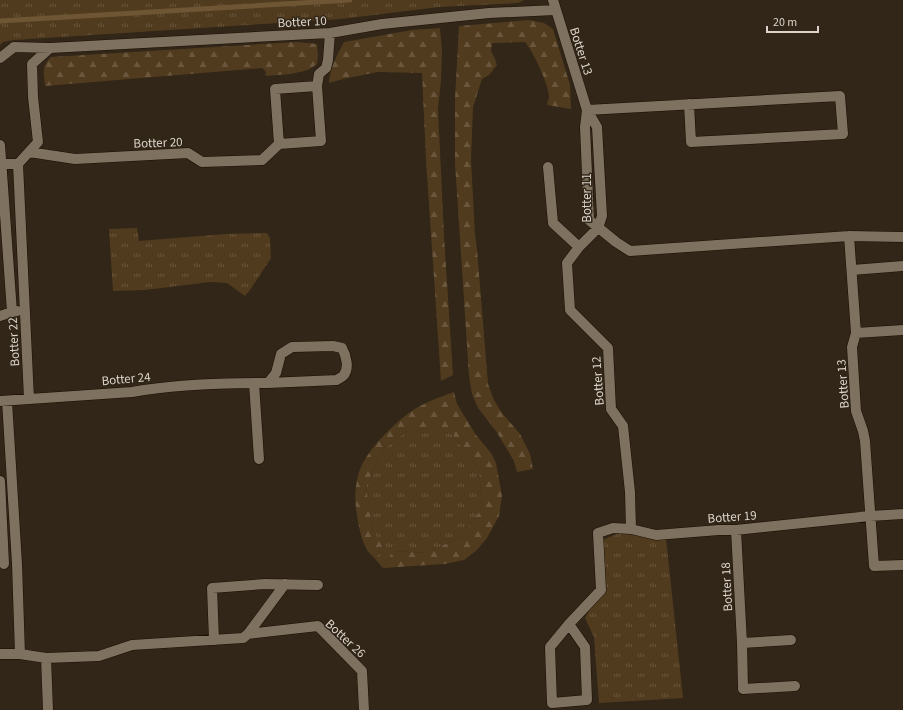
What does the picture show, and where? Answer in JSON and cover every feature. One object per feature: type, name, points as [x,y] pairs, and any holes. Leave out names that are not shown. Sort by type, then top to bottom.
[{"type":"street","name":"Botter 10","points":[[0,58],[14,47],[50,48],[330,33],[382,24],[554,5]]},
{"type":"street","name":"Botter 13","points":[[554,5],[587,110]]},
{"type":"street","points":[[317,86],[274,89],[279,144],[321,141],[317,86],[319,74],[326,68],[328,60],[330,33]]},
{"type":"street","points":[[2,164],[18,164],[38,142],[33,97],[32,64],[50,48]]},
{"type":"street","points":[[598,228],[589,220],[585,127],[587,110],[689,104],[840,96],[843,134],[691,142],[689,104]]},
{"type":"street","name":"Botter 20","points":[[29,152],[75,158],[188,153],[202,162],[262,160],[279,144]]},
{"type":"street","name":"Botter 22","points":[[0,145],[12,312]]},
{"type":"street","name":"Botter 22","points":[[18,164],[29,399]]},
{"type":"street","points":[[548,167],[553,223],[579,247]]},
{"type":"street","name":"Botter 11","points":[[598,228],[616,242],[630,250],[849,236],[903,237]]},
{"type":"street","name":"Botter 12","points":[[598,228],[579,247],[567,263],[570,310],[608,348],[611,409],[623,426],[630,492],[631,529]]},
{"type":"street","name":"Botter 13","points":[[849,236],[856,333],[852,347],[856,411],[865,440],[870,516]]},
{"type":"street","points":[[852,270],[903,266]]},
{"type":"street","points":[[0,316],[24,309]]},
{"type":"street","points":[[856,333],[903,330]]},
{"type":"street","name":"Botter 24","points":[[4,401],[132,392],[184,386],[268,383],[337,380],[344,376],[347,368],[346,355],[342,348],[333,346],[292,347],[281,354],[276,373],[268,383]]},
{"type":"street","points":[[254,383],[259,459]]},
{"type":"street","points":[[4,401],[17,564],[20,654]]},
{"type":"street","points":[[0,481],[2,564],[17,564]]},
{"type":"street","name":"Botter 19","points":[[569,624],[601,590],[598,533],[613,528],[631,529],[656,534],[736,530],[903,514]]},
{"type":"street","points":[[870,516],[874,566],[903,565]]},
{"type":"street","name":"Botter 18","points":[[736,530],[743,689],[795,686]]},
{"type":"street","points":[[214,640],[212,588],[265,584],[318,585]]},
{"type":"street","points":[[248,634],[285,584]]},
{"type":"street","points":[[569,624],[585,647],[587,700],[552,703],[550,647],[569,624]]},
{"type":"street","name":"Botter 26","points":[[0,654],[20,654],[46,658],[99,656],[132,645],[243,638],[248,634],[318,626],[362,671],[364,710]]},
{"type":"street","points":[[742,643],[791,640]]},
{"type":"street","points":[[46,658],[48,710]]},
{"type":"green space","points":[[0,0],[524,0],[518,3],[439,7],[341,19],[14,40],[3,42],[0,45]]},
{"type":"green space","points":[[529,20],[544,23],[553,29],[570,85],[571,109],[547,105],[549,93],[547,86],[536,61],[525,42],[492,43],[491,51],[497,65],[489,75],[482,79],[473,107],[471,160],[475,235],[488,384],[494,400],[502,413],[520,434],[530,454],[533,469],[517,472],[514,461],[496,431],[478,408],[472,394],[469,376],[455,163],[455,98],[459,26]]},
{"type":"green space","points":[[440,28],[442,51],[438,109],[453,375],[441,381],[426,160],[422,73],[378,72],[329,83],[332,67],[344,42],[412,30]]},
{"type":"green space","points":[[297,42],[317,44],[317,64],[308,70],[291,74],[265,76],[266,72],[262,68],[45,86],[44,67],[51,57]]},
{"type":"green space","points":[[137,228],[139,241],[225,234],[267,233],[270,238],[271,258],[245,296],[227,283],[210,282],[145,290],[113,291],[109,229]]},
{"type":"green space","points":[[454,392],[457,404],[476,435],[491,453],[496,463],[502,496],[499,516],[487,538],[477,550],[464,560],[445,564],[383,568],[393,551],[427,553],[462,536],[482,508],[479,469],[452,434],[435,430],[407,431],[383,449],[366,486],[373,532],[383,545],[375,559],[367,550],[360,533],[355,497],[357,478],[365,459],[371,450],[395,424],[412,411],[437,398]]},
{"type":"green space","points":[[435,429],[452,434],[479,469],[482,508],[462,536],[427,553],[393,551],[383,568],[375,559],[383,545],[373,533],[366,486],[383,449],[407,431]]},
{"type":"green space","points":[[633,533],[666,538],[683,698],[599,703],[594,637],[585,618],[604,583],[600,541],[617,534]]},
{"type":"waterway","points":[[0,21],[350,0]]}]
